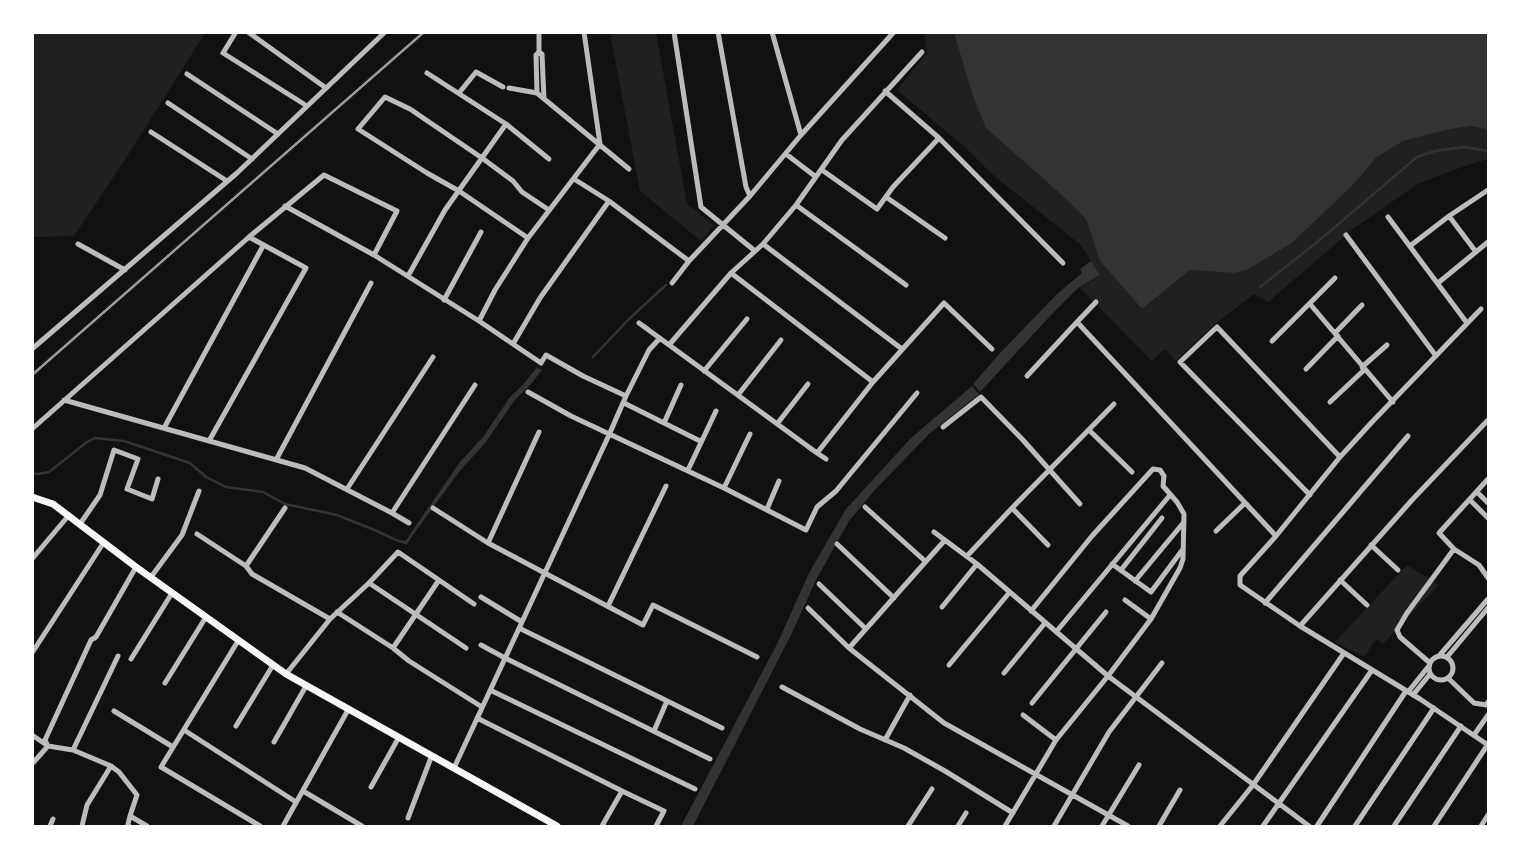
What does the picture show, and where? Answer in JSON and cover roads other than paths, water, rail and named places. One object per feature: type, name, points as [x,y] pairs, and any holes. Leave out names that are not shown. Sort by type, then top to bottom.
[{"type":"main road","points":[[32,497],[53,504],[69,515],[136,567],[273,666],[348,710],[557,826]]},
{"type":"street","points":[[236,32],[223,53],[308,106]]},
{"type":"street","points":[[248,32],[326,88]]},
{"type":"street","points":[[32,349],[252,159],[386,32]]},
{"type":"street","points":[[536,93],[536,55],[539,52],[539,32]]},
{"type":"street","points":[[479,321],[495,290],[528,238],[600,144],[584,32]]},
{"type":"street","points":[[674,32],[702,207],[755,251]]},
{"type":"street","points":[[718,32],[746,187],[750,196]]},
{"type":"street","points":[[772,32],[801,135]]},
{"type":"street","points":[[672,283],[894,32]]},
{"type":"street","points":[[539,52],[542,54],[544,99]]},
{"type":"street","points":[[669,345],[731,273],[763,244],[796,205],[842,140],[922,52]]},
{"type":"street","points":[[459,94],[476,72],[503,87]]},
{"type":"street","points":[[427,73],[506,124],[549,159]]},
{"type":"street","points":[[187,74],[278,134]]},
{"type":"street","points":[[509,88],[536,93],[629,169]]},
{"type":"street","points":[[885,91],[939,138],[1063,263]]},
{"type":"street","points":[[528,238],[458,190],[427,173],[358,129],[385,97],[410,109],[482,158],[513,181],[522,192],[549,210]]},
{"type":"street","points":[[168,103],[252,159]]},
{"type":"street","points":[[408,276],[445,210],[506,124]]},
{"type":"street","points":[[151,132],[227,181]]},
{"type":"street","points":[[822,170],[877,209],[893,187],[939,138]]},
{"type":"street","points":[[786,154],[816,178]]},
{"type":"street","points":[[32,429],[285,206],[324,175],[397,211],[374,255]]},
{"type":"street","points":[[574,179],[690,261]]},
{"type":"street","points":[[1410,246],[1449,216],[1488,190]]},
{"type":"street","points":[[886,197],[946,238]]},
{"type":"street","points":[[513,344],[540,298],[609,202]]},
{"type":"street","points":[[796,205],[906,285]]},
{"type":"street","points":[[285,206],[374,255],[479,321],[541,363],[546,355],[583,376],[626,396]]},
{"type":"street","points":[[1449,216],[1476,252]]},
{"type":"street","points":[[1388,217],[1467,323]]},
{"type":"street","points":[[444,300],[481,232]]},
{"type":"street","points":[[1346,235],[1436,356]]},
{"type":"street","points":[[209,441],[306,268],[250,237]]},
{"type":"street","points":[[1438,283],[1488,242]]},
{"type":"street","points":[[78,244],[125,270]]},
{"type":"street","points":[[763,244],[902,349]]},
{"type":"street","points":[[164,428],[264,246]]},
{"type":"street","points":[[731,273],[873,382]]},
{"type":"street","points":[[1272,341],[1335,278]]},
{"type":"street","points":[[276,460],[371,283]]},
{"type":"street","points":[[1026,376],[1096,302]]},
{"type":"street","points":[[817,452],[873,382],[944,303],[992,350]]},
{"type":"street","points":[[1310,304],[1363,369],[1393,402]]},
{"type":"street","points":[[1306,370],[1362,306]]},
{"type":"street","points":[[1434,826],[1488,745],[1434,708],[1265,603],[1240,585],[1240,576],[1372,422],[1480,309]]},
{"type":"street","points":[[704,371],[747,319]]},
{"type":"street","points":[[1077,322],[1276,536]]},
{"type":"street","points":[[639,323],[826,459]]},
{"type":"street","points":[[1310,495],[1180,362],[1217,327],[1340,458]]},
{"type":"street","points":[[454,768],[626,396],[649,350],[660,338]]},
{"type":"street","points":[[738,396],[781,340]]},
{"type":"street","points":[[1330,402],[1388,345]]},
{"type":"street","points":[[347,489],[433,357]]},
{"type":"street","points":[[777,424],[808,384]]},
{"type":"street","points":[[664,423],[681,385]]},
{"type":"street","points":[[392,513],[475,386]]},
{"type":"street","points":[[528,392],[609,435],[688,470],[806,530],[818,507],[842,484],[917,393]]},
{"type":"street","points":[[943,428],[980,397],[1022,439],[1080,504]]},
{"type":"street","points":[[64,400],[306,468],[409,523]]},
{"type":"street","points":[[624,403],[700,441]]},
{"type":"street","points":[[967,556],[1114,404]]},
{"type":"street","points":[[688,470],[700,441],[716,411]]},
{"type":"street","points":[[1300,626],[1488,420]]},
{"type":"street","points":[[1089,430],[1132,472]]},
{"type":"street","points":[[488,543],[538,432]]},
{"type":"street","points":[[724,488],[750,434]]},
{"type":"street","points":[[1265,603],[1408,436]]},
{"type":"street","points":[[80,524],[100,495],[114,450],[138,459],[127,489],[152,499],[158,479]]},
{"type":"street","points":[[1005,826],[1056,740],[1151,619],[1180,568],[1184,548],[1184,514],[1177,502],[1163,486],[1164,476],[1160,470],[1153,469],[1092,536],[1031,611]]},
{"type":"street","points":[[1488,479],[1439,533],[1454,549],[1479,565],[1488,578]]},
{"type":"street","points":[[767,509],[780,481]]},
{"type":"street","points":[[608,606],[666,486]]},
{"type":"street","points":[[151,577],[182,535],[199,490]]},
{"type":"street","points":[[1477,492],[1488,503]]},
{"type":"street","points":[[1056,632],[1170,495]]},
{"type":"street","points":[[1470,500],[1488,518]]},
{"type":"street","points":[[1216,532],[1245,503]]},
{"type":"street","points":[[865,507],[925,561]]},
{"type":"street","points":[[246,566],[285,508]]},
{"type":"street","points":[[433,508],[488,543],[643,625],[653,605],[757,657]]},
{"type":"street","points":[[1012,508],[1048,544]]},
{"type":"street","points":[[32,559],[69,515]]},
{"type":"street","points":[[1121,570],[1162,518]]},
{"type":"street","points":[[1135,581],[1184,522]]},
{"type":"street","points":[[934,532],[977,564],[1108,676],[1309,826]]},
{"type":"street","points":[[197,534],[246,566],[252,574],[330,619]]},
{"type":"street","points":[[849,648],[944,540]]},
{"type":"street","points":[[32,653],[104,542]]},
{"type":"street","points":[[837,544],[894,598]]},
{"type":"street","points":[[1371,546],[1398,570]]},
{"type":"street","points":[[1111,565],[1121,570],[1150,592],[1184,548]]},
{"type":"street","points":[[1439,656],[1447,657],[1452,663],[1453,671],[1448,678],[1436,680],[1430,674],[1429,665],[1400,637],[1397,630],[1407,612],[1454,549]]},
{"type":"street","points":[[286,674],[330,619],[369,583],[398,552],[474,604]]},
{"type":"street","points":[[942,607],[977,564]]},
{"type":"street","points":[[48,746],[45,740],[91,640],[96,637],[136,567]]},
{"type":"street","points":[[393,648],[439,580]]},
{"type":"street","points":[[1340,580],[1367,605]]},
{"type":"street","points":[[369,583],[466,648]]},
{"type":"street","points":[[819,584],[866,629]]},
{"type":"street","points":[[131,659],[172,592]]},
{"type":"street","points":[[949,665],[1010,593]]},
{"type":"street","points":[[481,598],[522,622]]},
{"type":"street","points":[[1317,826],[1429,665],[1488,599]]},
{"type":"street","points":[[1125,600],[1151,619]]},
{"type":"street","points":[[808,608],[849,648],[944,723],[1128,826]]},
{"type":"street","points":[[1447,657],[1488,608]]},
{"type":"street","points":[[338,612],[393,648],[409,662],[482,708]]},
{"type":"street","points":[[1032,703],[1106,612]]},
{"type":"street","points":[[164,683],[206,617]]},
{"type":"street","points":[[1004,673],[1045,623]]},
{"type":"street","points":[[519,628],[722,728]]},
{"type":"street","points":[[238,641],[161,767],[260,826]]},
{"type":"street","points":[[481,645],[710,759]]},
{"type":"street","points":[[1220,826],[1253,785],[1344,652]]},
{"type":"street","points":[[73,750],[118,656]]},
{"type":"street","points":[[1054,826],[1109,732],[1162,663]]},
{"type":"street","points":[[236,726],[273,666]]},
{"type":"street","points":[[1263,826],[1372,670]]},
{"type":"street","points":[[1409,693],[1430,674]]},
{"type":"street","points":[[1448,678],[1474,703],[1486,705],[1488,702]]},
{"type":"street","points":[[274,742],[306,686]]},
{"type":"street","points":[[782,686],[860,729],[904,748],[1013,813]]},
{"type":"street","points":[[490,690],[696,789]]},
{"type":"street","points":[[885,740],[910,695]]},
{"type":"street","points":[[654,731],[667,701]]},
{"type":"street","points":[[1355,826],[1434,708]]},
{"type":"street","points":[[283,826],[348,710]]},
{"type":"street","points":[[114,712],[173,747]]},
{"type":"street","points":[[1474,735],[1488,715]]},
{"type":"street","points":[[1023,716],[1056,740]]},
{"type":"street","points":[[477,718],[664,811],[656,826]]},
{"type":"street","points":[[1394,826],[1461,726]]},
{"type":"street","points":[[184,730],[296,802]]},
{"type":"street","points":[[32,734],[48,746],[73,750],[111,766],[119,772],[137,795],[130,816],[129,826]]},
{"type":"street","points":[[371,787],[399,738]]},
{"type":"street","points":[[32,764],[48,746]]},
{"type":"street","points":[[408,818],[432,755]]},
{"type":"street","points":[[1102,826],[1140,765]]},
{"type":"street","points":[[82,826],[87,805],[111,766]]},
{"type":"street","points":[[908,826],[932,789]]},
{"type":"street","points":[[1159,826],[1180,790]]},
{"type":"street","points":[[602,826],[622,791]]},
{"type":"street","points":[[303,792],[362,826]]},
{"type":"street","points":[[958,826],[966,813]]},
{"type":"street","points":[[1481,826],[1488,815]]},
{"type":"street","points":[[130,816],[147,826]]},
{"type":"street","points":[[50,826],[53,819]]},
{"type":"waterway","points":[[1260,287],[1315,244],[1417,157],[1435,151],[1465,147],[1488,151]]},
{"type":"waterway","points":[[593,357],[629,319],[666,285]]},
{"type":"waterway","points":[[32,473],[49,472],[87,442],[95,438],[124,441],[190,463],[206,477],[226,487],[263,492],[285,504],[337,515],[406,543],[416,528]]},
{"type":"railway","points":[[32,375],[424,32]]}]
